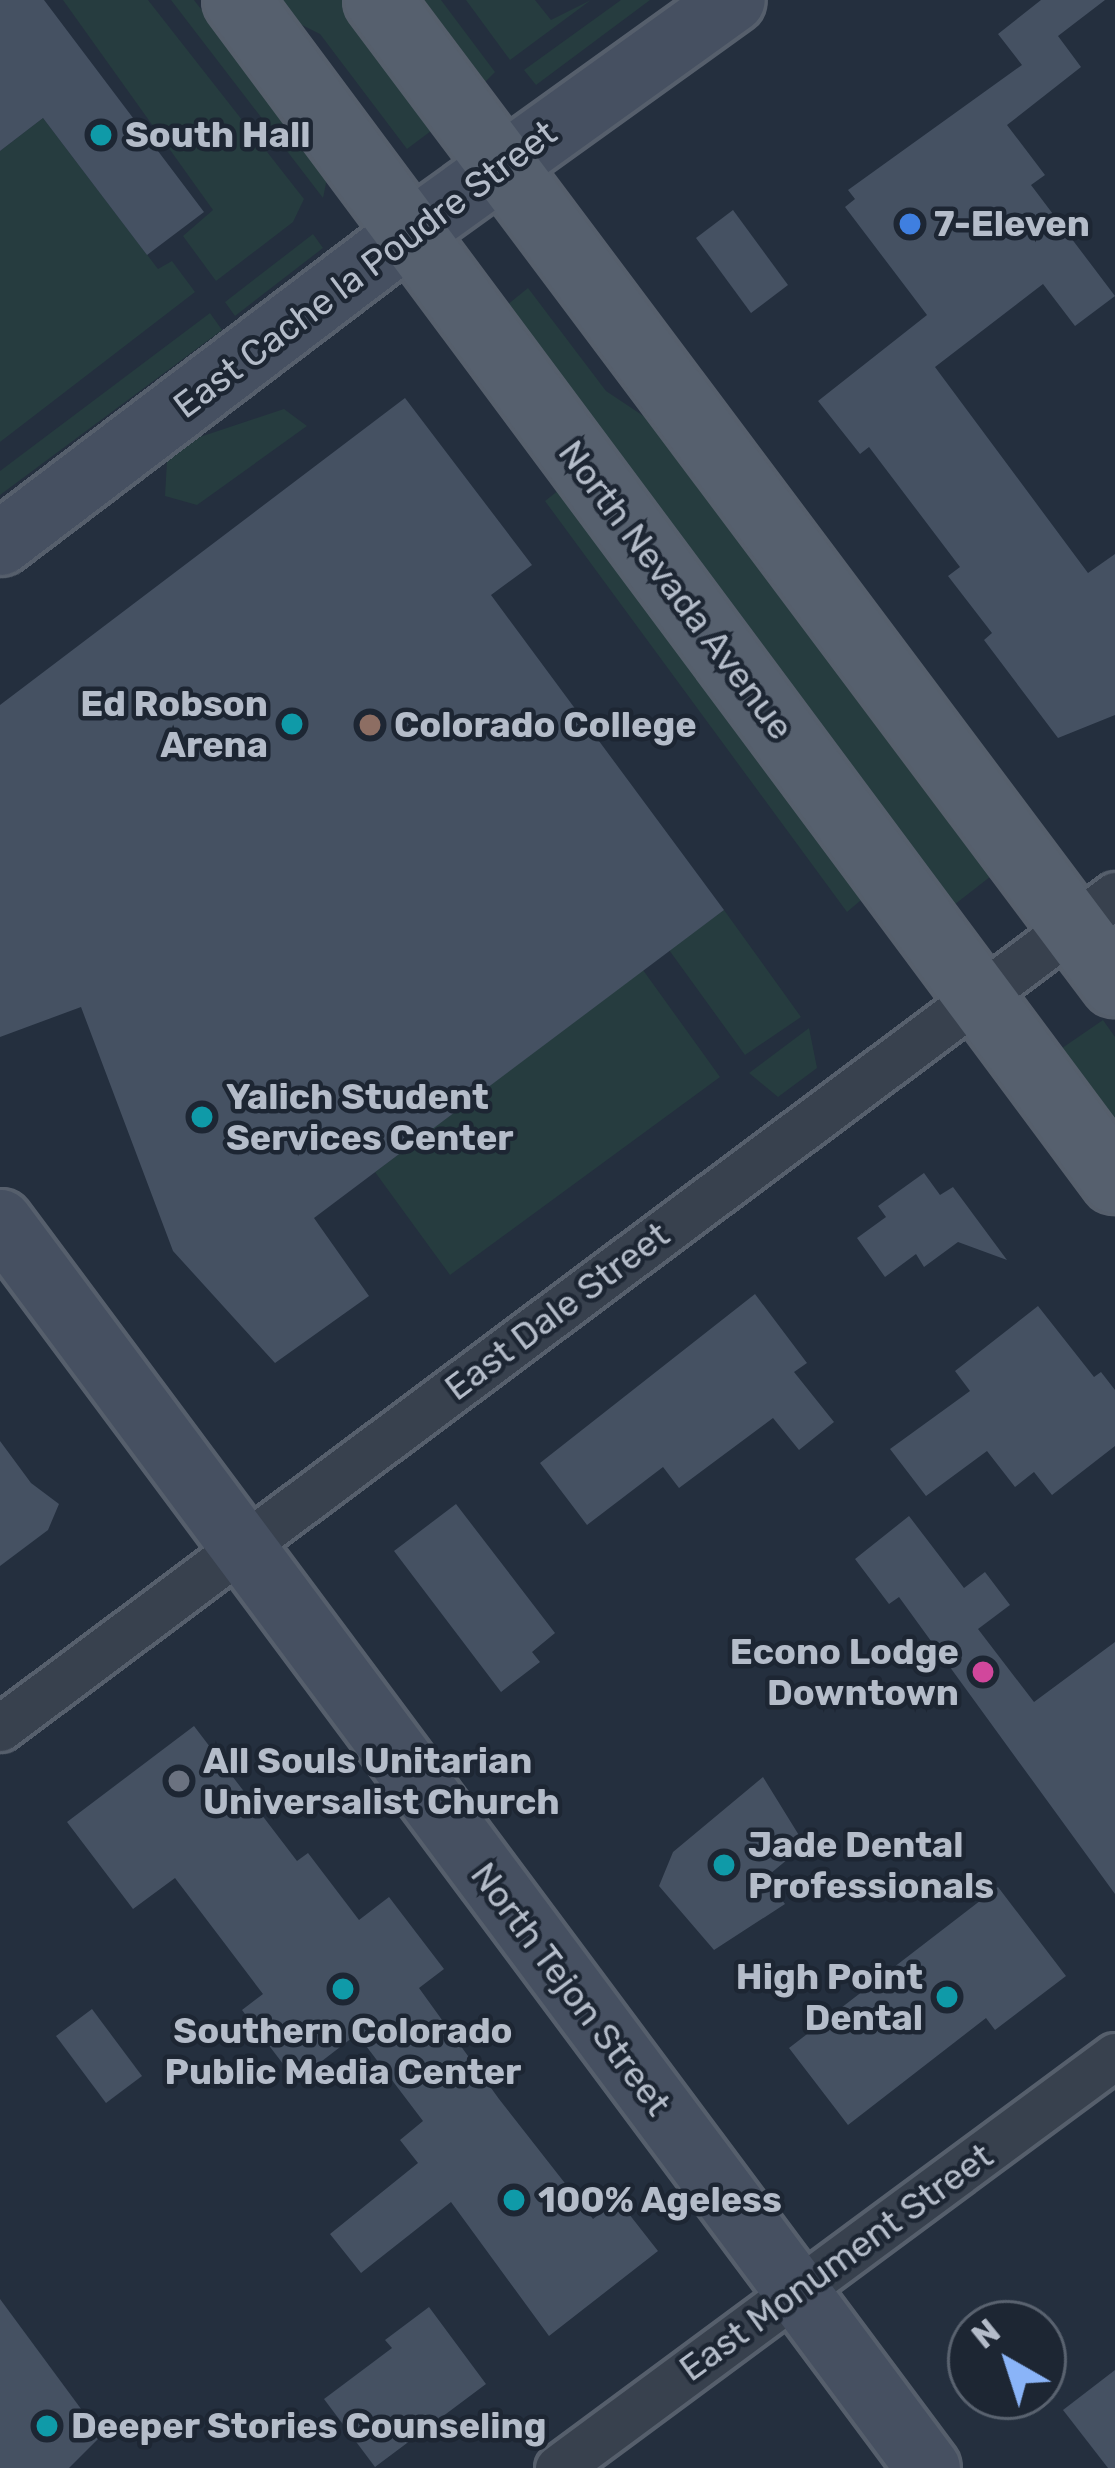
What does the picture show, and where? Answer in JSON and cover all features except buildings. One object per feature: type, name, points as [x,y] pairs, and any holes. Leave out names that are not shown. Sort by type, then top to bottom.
[{"type":"main road","name":"North Nevada Avenue","points":[[237,0],[1115,1180]]},
{"type":"main road","points":[[378,0],[1094,911],[1115,983]]},
{"type":"street","name":"East Cache la Poudre Street","points":[[0,543],[411,231],[734,0]]},
{"type":"street","name":"East Dale Street","points":[[0,1727],[1094,911]]},
{"type":"street","name":"North Tejon Street","points":[[0,1222],[928,2468]]},
{"type":"street","name":"East Monument Street","points":[[557,2468],[1115,2056]]},
{"type":"green space","points":[[63,0],[148,0],[304,199],[293,222],[216,281],[183,236],[213,210]]},
{"type":"green space","points":[[171,0],[194,0],[328,174],[323,198]]},
{"type":"green space","points":[[270,0],[352,0],[443,122],[407,149],[320,34],[282,15]]},
{"type":"green space","points":[[416,0],[441,0],[495,72],[481,86]]},
{"type":"green space","points":[[466,0],[535,0],[551,20],[591,0],[510,60]]},
{"type":"green space","points":[[621,0],[650,0],[536,85],[524,70]]},
{"type":"green space","points":[[43,118],[158,269],[172,261],[195,292],[0,442],[0,151]]},
{"type":"green space","points":[[313,234],[323,248],[235,316],[225,302]]},
{"type":"green space","points":[[528,288],[606,391],[666,431],[995,873],[945,912],[501,310]]},
{"type":"green space","points":[[210,313],[222,330],[0,495],[0,471]]},
{"type":"green space","points":[[284,409],[307,426],[197,505],[165,496],[167,461],[194,439]]},
{"type":"green space","points":[[564,486],[867,895],[847,912],[545,501]]},
{"type":"green space","points":[[724,910],[801,1017],[745,1055],[669,950]]},
{"type":"green space","points":[[643,970],[720,1077],[450,1275],[375,1172]]},
{"type":"green space","points":[[1103,1020],[1115,1037],[1115,1139],[1052,1055]]},
{"type":"green space","points":[[809,1028],[817,1068],[778,1097],[749,1073]]},
{"type":"place","name":"South Hall","points":[[101,135]]},
{"type":"place","name":"7-Eleven","points":[[910,224]]},
{"type":"place","name":"Ed Robson Arena","points":[[292,724]]},
{"type":"place","name":"Colorado College","points":[[370,725]]},
{"type":"place","name":"Yalich Student Services Center","points":[[202,1117]]},
{"type":"place","name":"Econo Lodge Downtown","points":[[983,1672]]},
{"type":"place","name":"All Souls Unitarian Universalist Church","points":[[179,1781]]},
{"type":"place","name":"Jade Dental Professionals","points":[[724,1865]]},
{"type":"place","name":"Southern Colorado Public Media Center","points":[[343,1989]]},
{"type":"place","name":"High Point Dental","points":[[947,1997]]},
{"type":"place","name":"100% Ageless","points":[[514,2200]]},
{"type":"place","name":"Deeper Stories Counseling","points":[[47,2426]]}]
